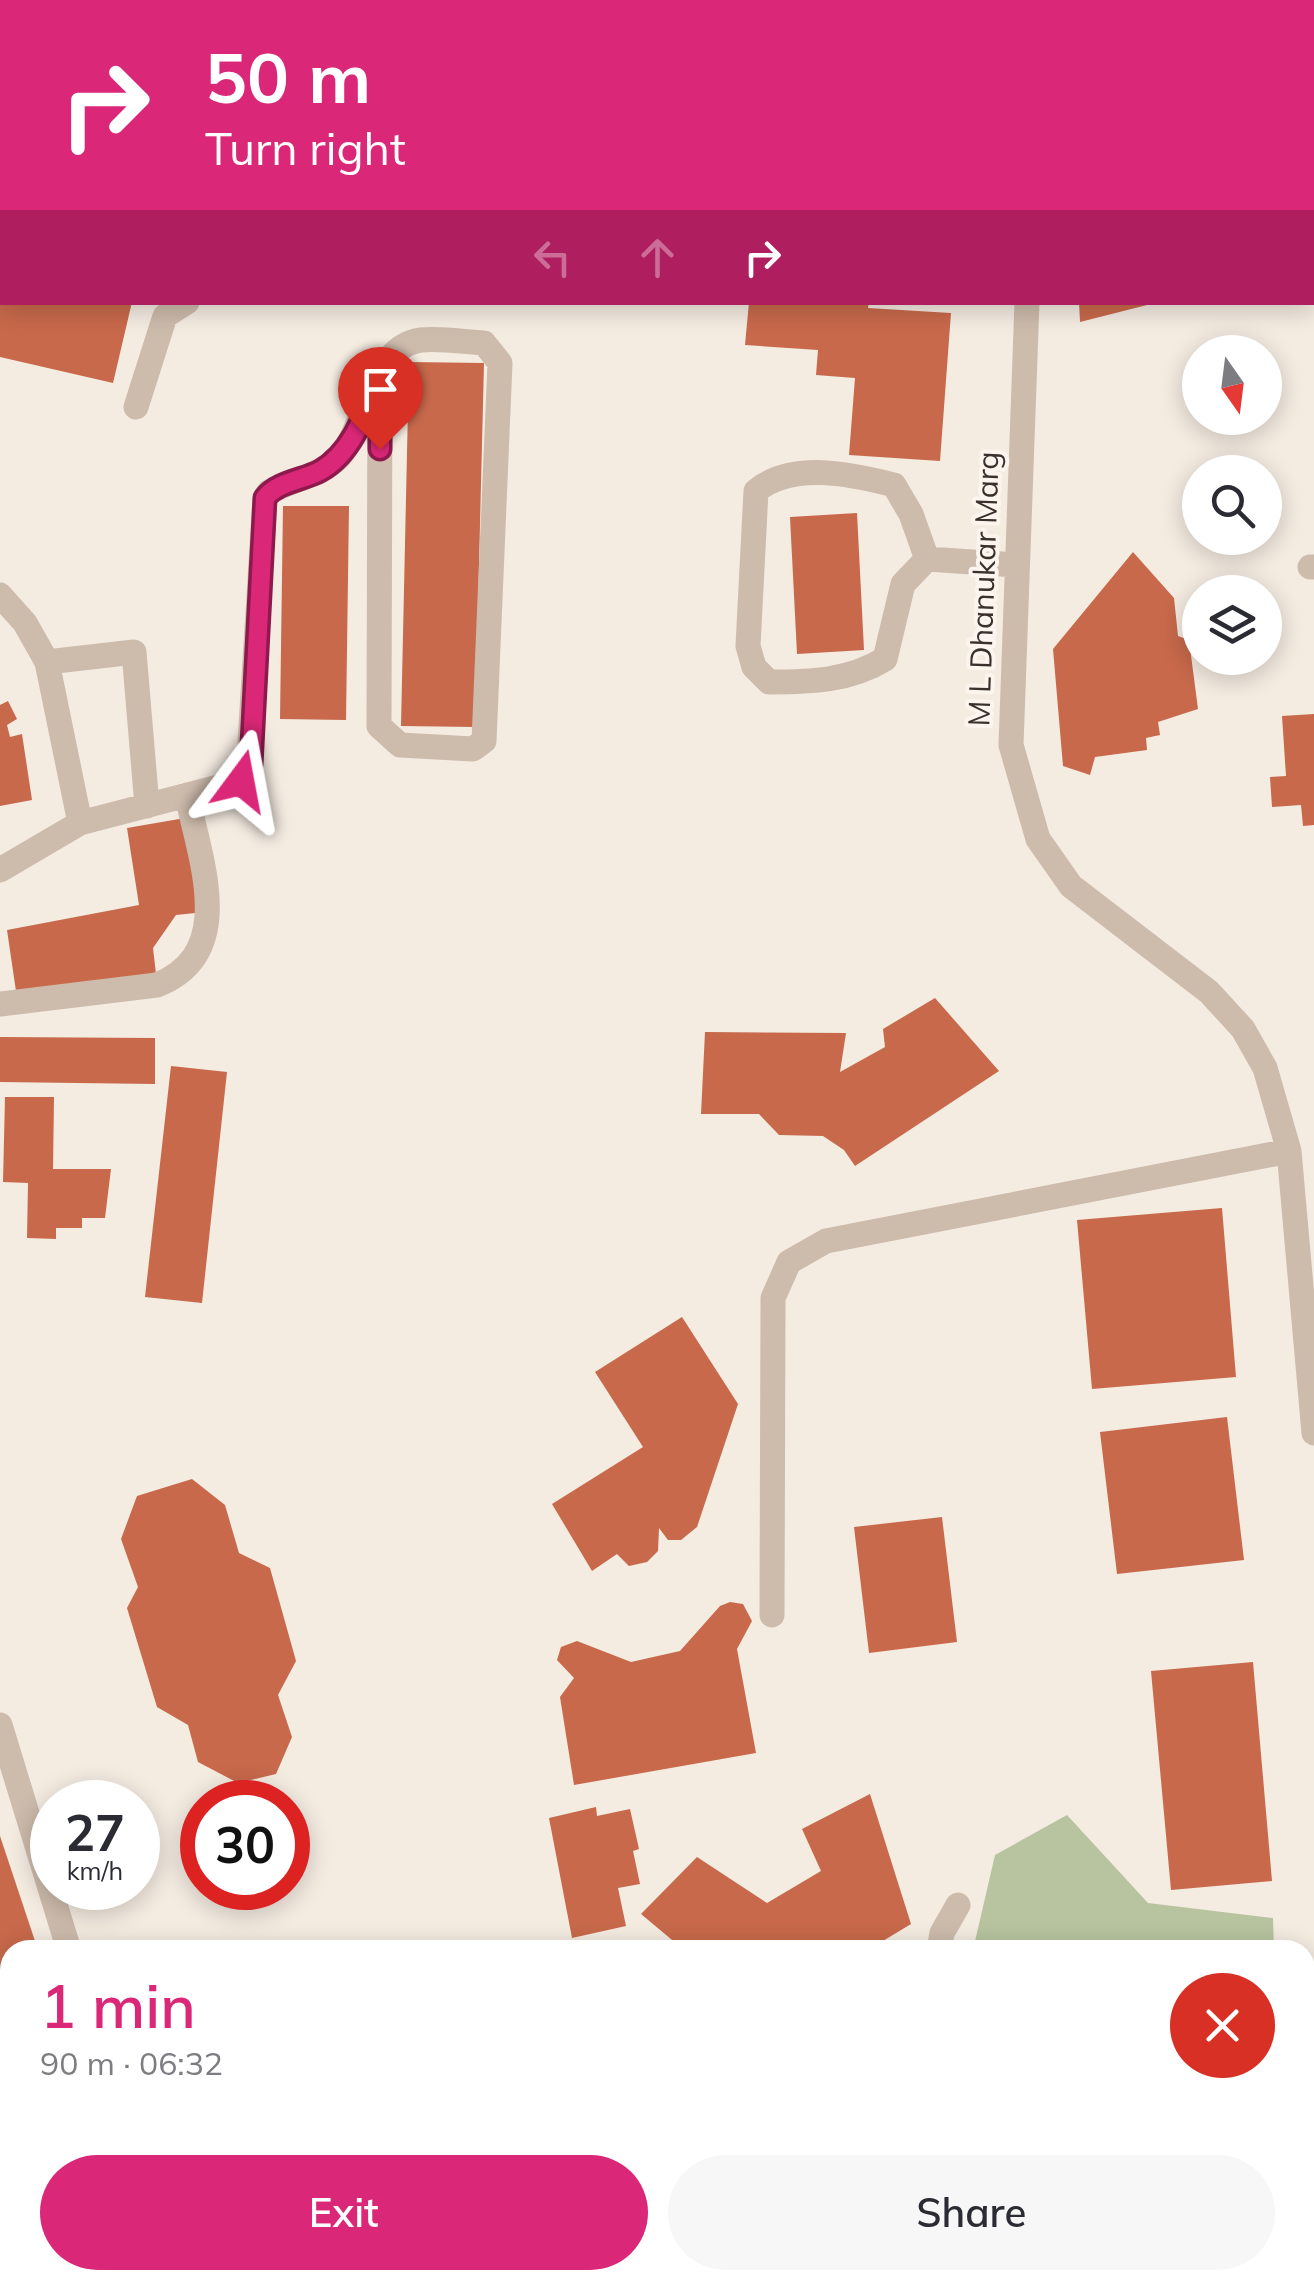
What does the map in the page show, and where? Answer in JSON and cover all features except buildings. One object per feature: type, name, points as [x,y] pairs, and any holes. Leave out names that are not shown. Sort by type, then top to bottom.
[{"type":"street","name":"M L Dhanukar Marg","points":[[1028,305],[1011,745],[1038,839],[1071,886],[1209,992],[1243,1029],[1265,1068],[1289,1151],[1314,1433]]},
{"type":"street","points":[[136,407],[162,309]]},
{"type":"street","points":[[0,870],[80,823],[248,775],[265,498],[276,488],[337,460],[355,434],[380,373],[393,353],[423,340],[484,343],[500,363],[487,734],[473,749],[400,745],[384,734],[377,716],[380,373]]},
{"type":"street","points":[[928,560],[911,514],[894,485],[863,477],[795,473],[770,480],[756,491],[748,646],[754,667],[769,682],[814,682],[862,673],[885,659],[903,584],[928,560],[1018,565]]},
{"type":"street","points":[[0,595],[24,623],[47,662],[80,823]]},
{"type":"street","points":[[47,662],[134,652],[146,806]]},
{"type":"street","points":[[0,1004],[157,985],[181,975],[195,958],[210,915],[187,795]]},
{"type":"street","points":[[772,1615],[772,1298],[789,1262],[826,1241],[1289,1151]]},
{"type":"street","points":[[0,1725],[66,1940]]},
{"type":"street","points":[[941,1940],[958,1905]]},
{"type":"green space","points":[[1067,1815],[1148,1903],[1273,1918],[1274,1940],[975,1940],[995,1855]]},
{"type":"route","points":[[241,781],[251,764],[265,498],[276,488],[337,460],[355,434],[380,373],[380,449]]}]
